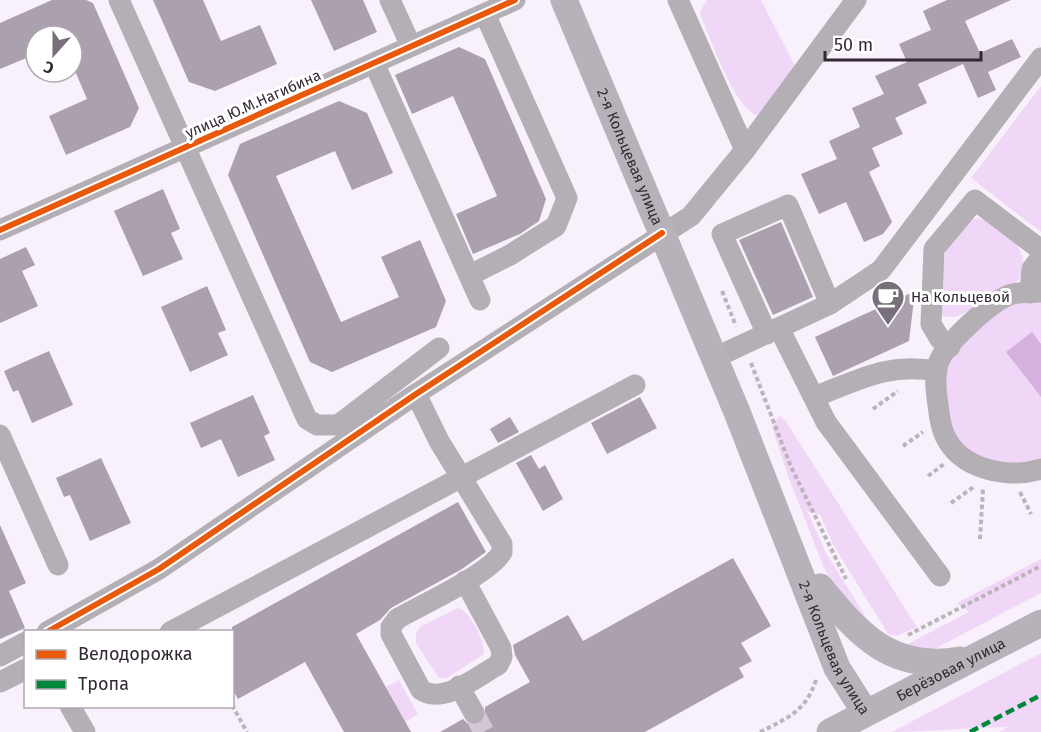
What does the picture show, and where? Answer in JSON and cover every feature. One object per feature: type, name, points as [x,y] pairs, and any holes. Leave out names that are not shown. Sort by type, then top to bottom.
[{"type":"main road","name":"2-я Кольцевая улица","points":[[564,0],[737,412],[834,660],[865,712]]},
{"type":"main road","name":"2-я Кольцевая улица","points":[[737,412],[852,660],[865,712]]},
{"type":"main road","points":[[820,587],[859,632],[889,652],[925,662],[973,657]]},
{"type":"main road","name":"Берёзовая улица","points":[[830,732],[1041,623]]},
{"type":"street","points":[[119,0],[307,419],[317,425],[338,424],[439,348]]},
{"type":"street","points":[[390,0],[411,46]]},
{"type":"street","name":"улица Ю.М.Нагибина","points":[[0,230],[515,0]]},
{"type":"street","points":[[678,0],[745,150]]},
{"type":"street","points":[[51,630],[159,569],[416,394],[691,216],[745,150],[856,0]]},
{"type":"street","points":[[470,275],[510,255],[556,226],[567,198],[485,14]]},
{"type":"street","points":[[714,358],[830,304],[881,270],[1041,58]]},
{"type":"street","points":[[374,63],[480,300]]},
{"type":"street","points":[[950,347],[940,339],[931,324],[934,249],[975,200],[1041,250]]},
{"type":"street","points":[[830,304],[788,205],[722,234],[773,331],[814,397],[826,422],[940,576]]},
{"type":"street","points":[[1041,257],[1032,269],[1035,292],[1010,295],[987,309],[950,347],[938,363],[935,390],[945,437],[961,456],[980,467],[1004,473],[1026,473],[1041,469]]},
{"type":"street","points":[[814,397],[886,369],[915,367],[937,371]]},
{"type":"street","points":[[174,630],[635,385]]},
{"type":"street","points":[[416,394],[461,477],[502,544],[502,552],[490,567],[397,619],[391,627],[391,634],[421,690],[429,696],[441,696],[498,665],[502,657],[501,648],[465,581]]},
{"type":"street","points":[[0,435],[58,565]]},
{"type":"street","points":[[0,656],[24,643]]},
{"type":"street","points":[[0,682],[24,670]]},
{"type":"street","points":[[459,686],[474,713]]},
{"type":"street","points":[[71,708],[85,732]]},
{"type":"path","points":[[718,280],[791,467],[848,582]]},
{"type":"path","points":[[980,539],[984,480]]},
{"type":"path","points":[[903,638],[1041,566]]},
{"type":"path","points":[[760,732],[801,708],[820,677]]},
{"type":"path","points":[[234,708],[247,732]]},
{"type":"shaded area","points":[[707,0],[761,0],[796,68],[760,116],[751,112],[742,102],[725,74],[701,17],[700,12]]},
{"type":"shaded area","points":[[1041,86],[1041,232],[971,178]]},
{"type":"shaded area","points":[[978,218],[995,225],[1019,248],[1023,262],[1021,276],[1010,287],[993,293],[962,314],[948,317],[940,315],[942,273],[948,244],[955,232],[965,223]]},
{"type":"shaded area","points":[[1041,300],[1041,461],[1005,465],[966,450],[952,433],[947,413],[945,366],[963,342],[992,316],[1013,303]]},
{"type":"shaded area","points":[[1032,332],[1041,344],[1041,397],[1006,352]]},
{"type":"shaded area","points":[[779,416],[785,420],[917,627],[896,636],[888,634],[834,546],[820,515],[807,511],[826,553],[872,627],[838,591],[824,568],[788,476],[772,427]]},
{"type":"shaded area","points":[[1041,559],[1041,593],[927,653],[898,649],[969,612],[957,603]]},
{"type":"shaded area","points":[[458,608],[468,615],[476,628],[484,654],[447,678],[439,678],[416,643],[416,634],[421,626]]},
{"type":"shaded area","points":[[1041,653],[1041,732],[999,732],[1008,727],[892,732]]},
{"type":"shaded area","points":[[399,680],[418,714],[405,722],[386,687]]},
{"type":"building","points":[[52,0],[86,0],[93,3],[139,108],[130,127],[66,155],[49,116],[87,99],[81,84],[84,84],[84,24],[24,24],[24,59],[0,69],[0,23]]},
{"type":"building","points":[[153,0],[203,0],[221,41],[260,25],[277,64],[215,91],[189,82]]},
{"type":"building","points":[[311,0],[363,0],[377,32],[334,51]]},
{"type":"building","points":[[947,0],[1011,0],[965,21],[980,53],[1012,39],[1021,57],[988,72],[996,90],[978,98],[963,64],[918,84],[927,103],[895,118],[903,134],[872,148],[880,166],[869,172],[892,222],[883,234],[864,242],[846,202],[819,214],[801,174],[837,159],[829,141],[860,127],[852,108],[884,94],[875,76],[907,62],[899,44],[931,30],[923,11]]},
{"type":"building","points":[[459,47],[485,59],[546,199],[539,221],[520,234],[473,254],[456,214],[497,196],[453,96],[412,114],[395,75]]},
{"type":"building","points":[[339,101],[367,113],[393,173],[352,190],[335,151],[276,176],[341,322],[399,297],[381,257],[420,240],[446,301],[436,327],[332,372],[310,362],[228,175],[240,144]]},
{"type":"building","points":[[163,189],[180,229],[171,233],[183,259],[143,276],[114,211]]},
{"type":"building","points":[[781,222],[813,297],[773,315],[739,240]]},
{"type":"building","points":[[26,247],[35,265],[22,271],[38,306],[0,323],[0,259]]},
{"type":"building","points":[[207,286],[226,330],[218,333],[228,355],[190,372],[161,307]]},
{"type":"building","points":[[915,291],[909,341],[833,376],[815,337]]},
{"type":"building","points":[[49,351],[73,405],[32,423],[18,390],[13,392],[4,371]]},
{"type":"building","points":[[253,395],[270,433],[264,436],[275,460],[238,477],[221,439],[201,448],[190,423]]},
{"type":"building","points":[[640,397],[657,428],[607,454],[591,423]]},
{"type":"building","points":[[510,417],[519,432],[498,443],[490,429]]},
{"type":"building","points":[[531,455],[539,469],[545,465],[563,499],[543,511],[516,463]]},
{"type":"building","points":[[101,458],[131,523],[90,541],[70,495],[64,497],[56,478]]},
{"type":"building","points":[[458,502],[486,552],[462,569],[391,608],[380,620],[356,634],[411,732],[344,732],[305,662],[238,699],[234,692],[234,630],[232,627]]},
{"type":"building","points":[[0,525],[26,583],[9,591],[25,628],[0,639]]},
{"type":"building","points":[[733,558],[771,626],[741,643],[752,661],[739,668],[744,677],[645,732],[440,732],[463,719],[468,724],[480,724],[485,719],[485,707],[530,682],[515,655],[513,645],[568,615],[583,641]]},
{"type":"tunnel","points":[[474,713],[484,732]]},
{"type":"marked path","points":[[970,732],[1041,695]]},
{"type":"cycle path","points":[[0,230],[515,0]]},
{"type":"cycle path","points":[[51,630],[159,569],[416,394],[662,233]]},
{"type":"place","name":"На Кольцевой","points":[[888,326]]}]
